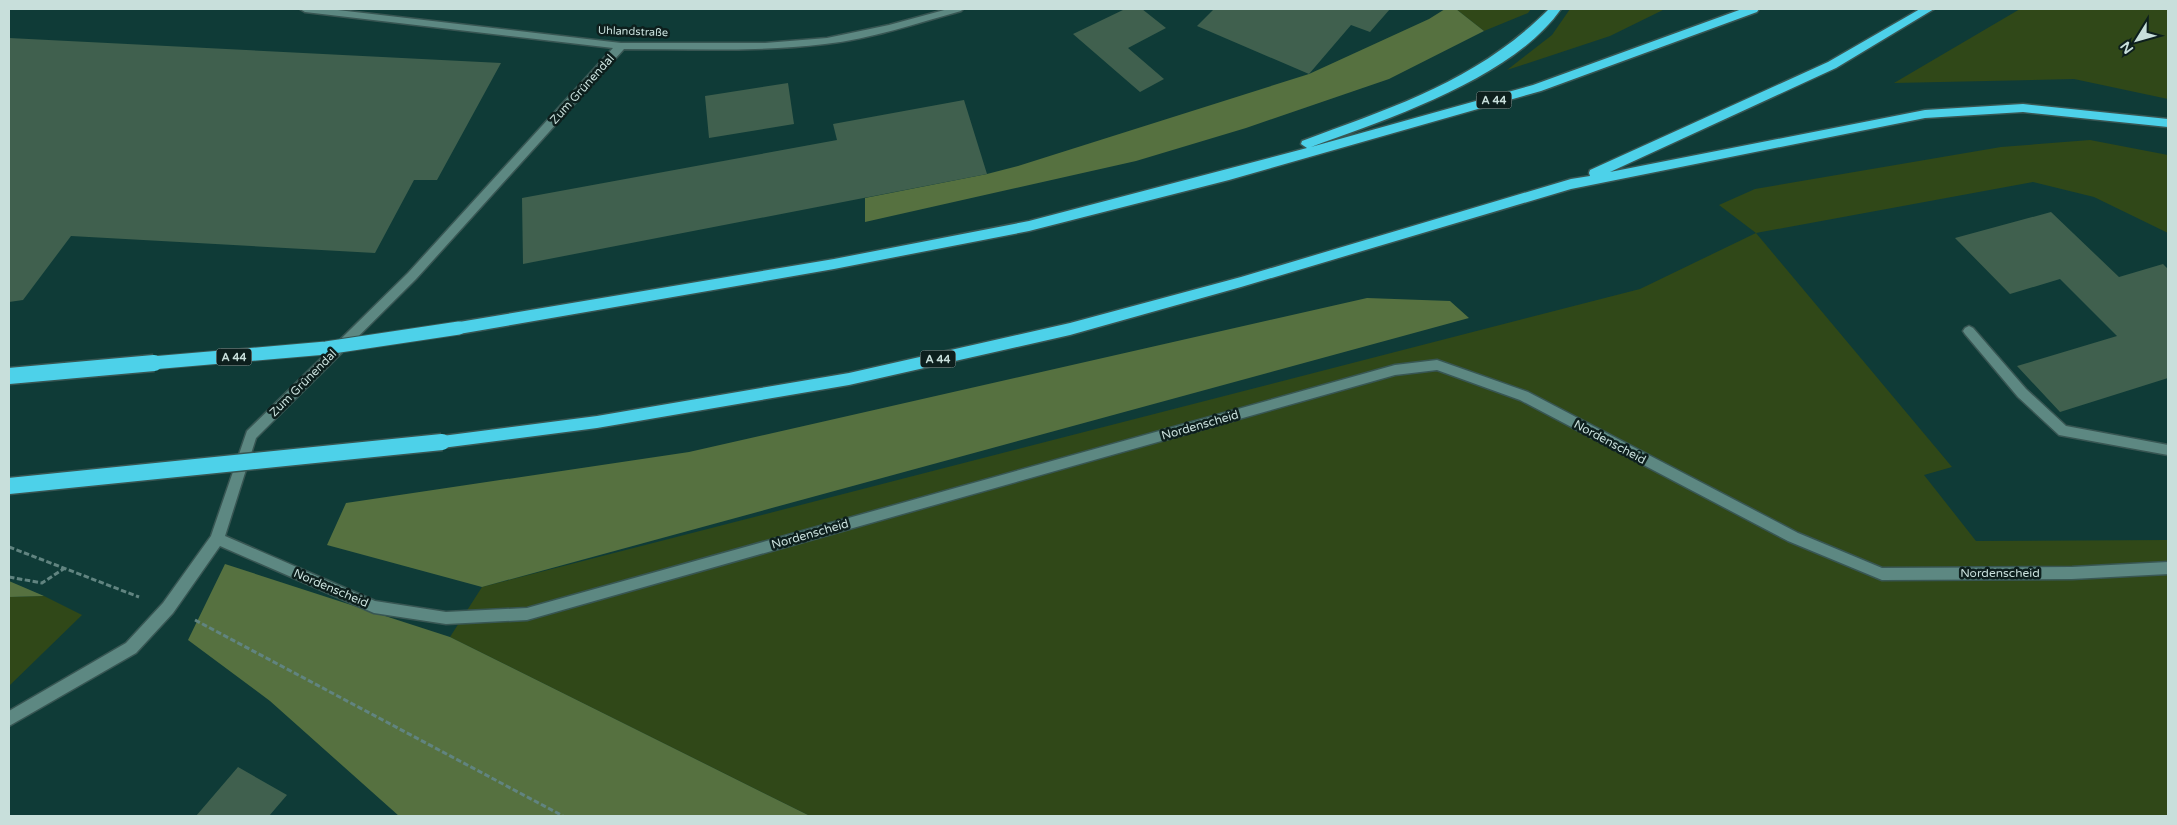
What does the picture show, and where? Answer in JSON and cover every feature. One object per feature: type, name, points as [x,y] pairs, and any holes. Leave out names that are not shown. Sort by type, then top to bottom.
[{"type":"highway","points":[[1229,175],[1428,97],[1474,74],[1536,31],[1555,9]]},
{"type":"highway","name":"A 44","points":[[9,376],[326,348],[458,328],[834,264],[1019,228],[1229,175],[1537,88],[1753,9]]},
{"type":"highway","name":"A 44","points":[[9,486],[442,442],[597,422],[839,380],[1041,335],[1241,282],[1571,184],[1832,65],[1928,9]]},
{"type":"highway","points":[[1571,184],[1925,114],[2023,108],[2168,122]]},
{"type":"street","name":"Uhlandstraße","points":[[305,9],[621,46],[765,46],[827,40],[890,28],[958,9]]},
{"type":"street","name":"Zum Grünendal","points":[[9,719],[131,648],[168,608],[217,539],[251,435],[412,276],[621,46]]},
{"type":"street","points":[[1969,331],[2022,393],[2063,431],[2168,450]]},
{"type":"street","name":"Nordenscheid","points":[[217,539],[374,607],[446,618],[527,614],[1395,370],[1438,365],[1524,396],[1793,537],[1882,574],[2072,573],[2168,568]]},
{"type":"path","points":[[9,547],[168,608],[205,625],[563,816]]},
{"type":"path","points":[[9,577],[42,583],[65,568]]},
{"type":"green space","points":[[1445,9],[1456,9],[1484,31],[1389,79],[1246,128],[1136,161],[865,222],[865,198],[1018,166],[1309,74],[1429,19]]},
{"type":"green space","points":[[1456,9],[1531,9],[1528,13],[1484,31]]},
{"type":"green space","points":[[1570,9],[1665,9],[1610,36],[1507,70],[1552,35]]},
{"type":"green space","points":[[2020,9],[2168,9],[2168,99],[2074,79],[1894,83]]},
{"type":"green space","points":[[2090,140],[2168,155],[2168,233],[2094,197],[2033,182],[1756,233],[1719,205],[1755,189],[2001,147]]},
{"type":"green space","points":[[1756,233],[1952,467],[1924,475],[1976,541],[2168,540],[2168,816],[810,816],[450,637],[482,587],[1640,289]]},
{"type":"green space","points":[[1367,298],[1450,301],[1469,318],[482,587],[327,545],[346,503],[689,452]]},
{"type":"green space","points":[[225,564],[450,637],[810,816],[399,816],[270,701],[188,640]]},
{"type":"green space","points":[[9,581],[44,596],[9,597]]},
{"type":"green space","points":[[44,596],[82,615],[9,686],[9,597]]},
{"type":"building","points":[[1125,9],[1142,9],[1166,28],[1128,48],[1164,79],[1140,92],[1073,34]]},
{"type":"building","points":[[1214,9],[1390,9],[1370,32],[1351,25],[1309,74],[1197,26]]},
{"type":"building","points":[[9,38],[501,63],[437,180],[414,180],[375,253],[71,236],[23,300],[9,302]]},
{"type":"building","points":[[788,83],[794,124],[709,138],[705,96]]},
{"type":"building","points":[[964,100],[987,174],[523,264],[522,198],[837,140],[833,124]]},
{"type":"building","points":[[2051,212],[2119,277],[2163,264],[2168,269],[2168,378],[2060,412],[2017,366],[2117,336],[2060,279],[2010,294],[1955,238]]},
{"type":"building","points":[[238,767],[287,795],[269,816],[196,816]]}]
